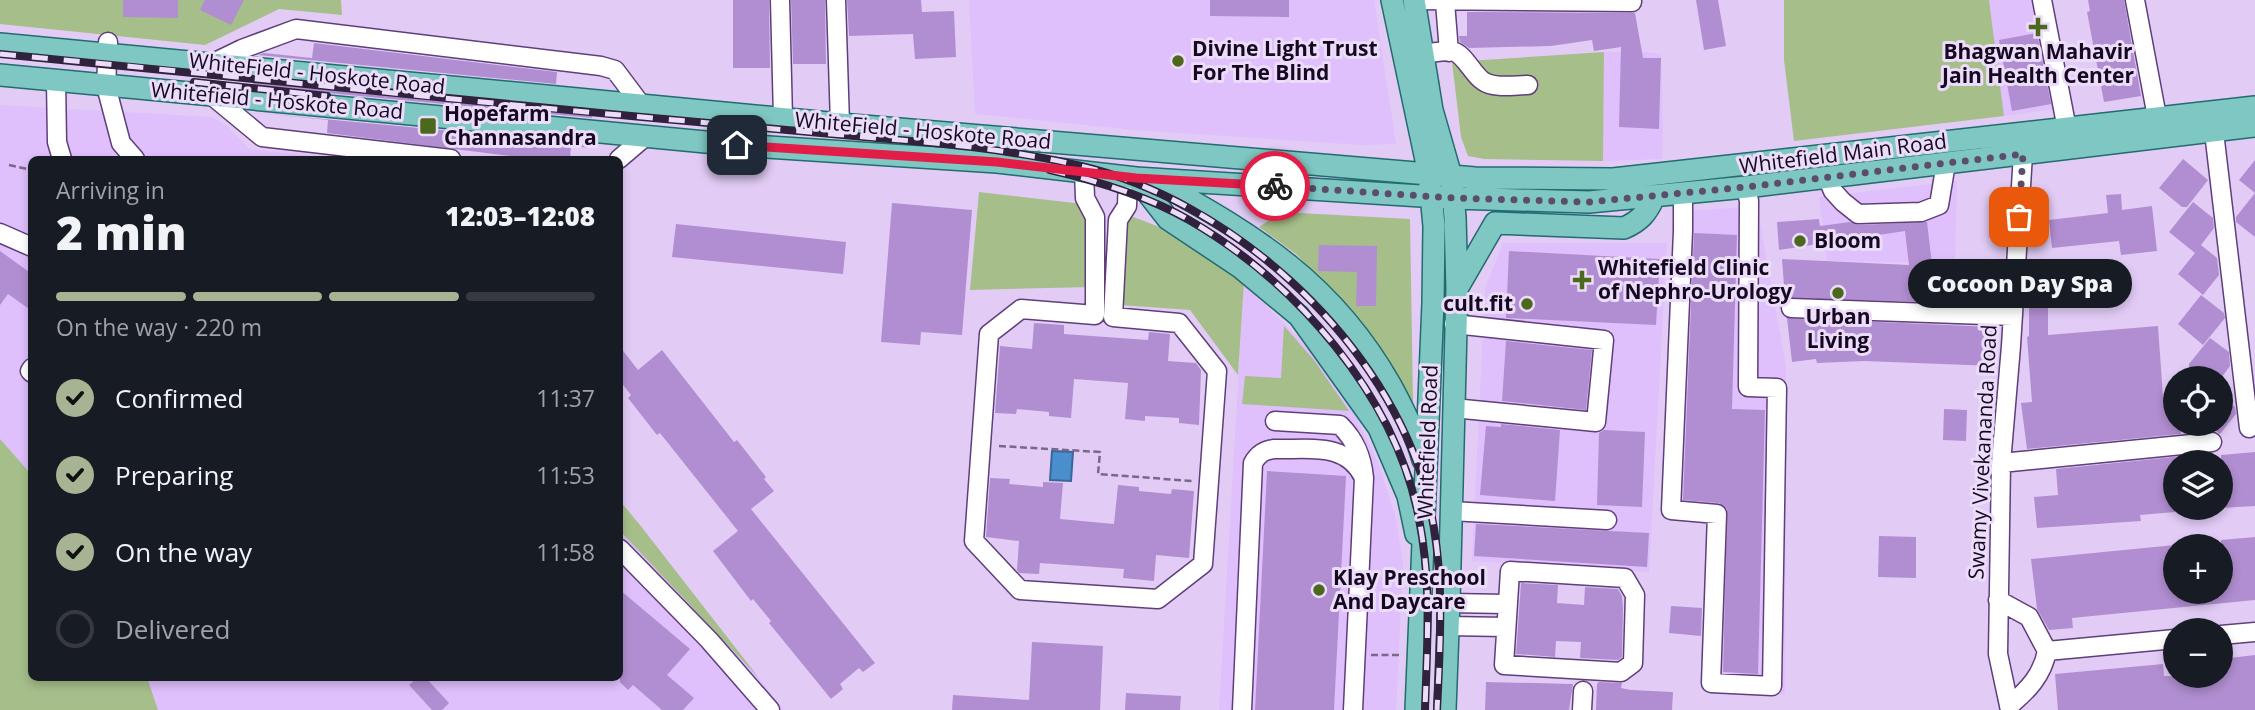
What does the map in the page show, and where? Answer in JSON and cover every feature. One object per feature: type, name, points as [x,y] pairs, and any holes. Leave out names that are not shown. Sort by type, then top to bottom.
[{"type":"main road","name":"Whitefield Road","points":[[1392,0],[1429,174],[1443,197],[1457,289],[1445,710]]},
{"type":"main road","points":[[1415,0],[1432,110],[1451,176],[1443,197]]},
{"type":"main road","name":"WhiteField - Hoskote Road","points":[[0,44],[108,48],[211,64],[642,106],[1429,174]]},
{"type":"main road","name":"Whitefield - Hoskote Road","points":[[0,75],[784,149],[997,162],[1137,177],[1443,197]]},
{"type":"main road","name":"Whitefield Main Road","points":[[1429,174],[1613,179],[2255,107]]},
{"type":"main road","name":"Whitefield Main Road","points":[[1443,197],[1589,202],[1654,197],[2255,126]]},
{"type":"main road","points":[[1888,162],[1984,151],[1998,157]]},
{"type":"main road","points":[[1137,177],[1240,229],[1290,266],[1333,304],[1379,364],[1406,412],[1418,442],[1426,476]]},
{"type":"main road","points":[[1137,177],[1168,219],[1240,267],[1299,316],[1339,369],[1379,428],[1409,496],[1423,567]]},
{"type":"main road","name":"Whitefield Road","points":[[1416,710],[1433,303],[1443,197]]},
{"type":"main road","points":[[1457,289],[1495,223],[1624,228],[1637,222],[1648,210],[1654,197]]},
{"type":"street","points":[[780,0],[783,118]]},
{"type":"street","points":[[836,0],[840,124]]},
{"type":"street","points":[[1415,0],[1632,2]]},
{"type":"street","points":[[2042,0],[2067,129]]},
{"type":"street","points":[[2135,0],[2157,117]]},
{"type":"street","points":[[1444,2],[1449,52]]},
{"type":"street","points":[[211,64],[296,29],[601,66],[615,70],[642,106]]},
{"type":"street","points":[[108,48],[106,86],[121,143],[132,156]]},
{"type":"street","points":[[1423,53],[1449,52],[1461,55],[1483,82],[1492,85],[1528,85]]},
{"type":"street","points":[[56,81],[57,142],[61,156]]},
{"type":"street","points":[[210,94],[262,137],[424,156]]},
{"type":"street","points":[[2214,132],[2249,428]]},
{"type":"street","points":[[623,156],[646,136]]},
{"type":"street","name":"Swamy Vivekananda Road","points":[[2009,708],[1998,654],[2001,463],[2023,154]]},
{"type":"street","points":[[1828,177],[1833,191],[1858,214],[1921,212],[1939,205],[1946,163]]},
{"type":"street","points":[[1084,171],[1085,198],[1095,217],[1104,316]]},
{"type":"street","points":[[1104,316],[1118,220],[1127,206],[1137,177]]},
{"type":"street","points":[[1683,194],[1684,231],[1671,510],[1717,514],[1711,683],[1772,686],[1777,388],[1748,387],[1749,201],[1746,187]]},
{"type":"street","points":[[1095,217],[1118,220]]},
{"type":"street","points":[[0,233],[28,245]]},
{"type":"street","points":[[1791,307],[2013,316]]},
{"type":"street","points":[[1021,309],[1179,323],[1217,371],[1203,564],[1158,599],[1020,590],[974,541],[981,444],[989,334],[1021,309]]},
{"type":"street","points":[[1453,408],[1596,422],[1604,340],[1454,324]]},
{"type":"street","points":[[1275,421],[1340,425],[1357,449],[1364,478],[1353,710]]},
{"type":"street","points":[[2001,463],[2213,442]]},
{"type":"street","points":[[1242,710],[1253,463],[1269,449],[1338,452],[1354,462],[1364,478]]},
{"type":"street","points":[[1451,511],[1607,520]]},
{"type":"street","points":[[623,552],[709,640],[770,710]]},
{"type":"street","points":[[1510,571],[1625,578],[1635,595],[1633,663],[1621,672],[1504,665],[1505,627],[1510,571]]},
{"type":"street","points":[[1998,600],[2029,617],[2046,651],[2031,688],[2009,708]]},
{"type":"street","points":[[1449,603],[1506,604]]},
{"type":"street","points":[[1448,626],[1505,627]]},
{"type":"street","points":[[2233,634],[2255,632]]},
{"type":"street","points":[[2046,651],[2163,640]]},
{"type":"street","points":[[1582,710],[1583,691]]},
{"type":"path","points":[[9,165],[28,169]]},
{"type":"path","points":[[981,444],[1100,452],[1098,474],[1209,482]]},
{"type":"path","points":[[1356,654],[1403,655]]},
{"type":"shaded area","name":"Divine Light Trust For The Blind","points":[[969,0],[1374,0],[1396,144],[1362,145],[1135,130],[975,114]]},
{"type":"shaded area","points":[[1989,0],[2050,0],[2069,107],[2004,116]]},
{"type":"shaded area","points":[[1604,52],[1661,54],[1662,159],[1603,161]]},
{"type":"shaded area","points":[[0,105],[212,117],[227,126],[249,149],[312,156],[28,156],[28,471],[0,439]]},
{"type":"shaded area","points":[[1957,181],[1955,263],[1827,261],[1819,197]]},
{"type":"shaded area","points":[[1757,206],[1786,367],[1785,694],[1705,692],[1710,522],[1663,519],[1678,212]]},
{"type":"shaded area","points":[[1503,243],[1667,243],[1649,572],[1472,561],[1485,288]]},
{"type":"shaded area","points":[[1244,282],[1322,363],[1352,408],[1379,465],[1396,519],[1403,563],[1396,710],[1219,710]]},
{"type":"shaded area","points":[[623,505],[784,710],[158,710],[148,681],[623,681]]},
{"type":"green space","points":[[0,0],[341,0],[342,15],[279,9],[205,45],[0,24]]},
{"type":"green space","points":[[1784,0],[1989,0],[2004,116],[1794,141],[1784,60]]},
{"type":"green space","points":[[1604,52],[1603,161],[1484,159],[1468,156],[1461,137],[1452,62]]},
{"type":"green space","points":[[979,192],[1083,204],[1093,227],[1091,287],[970,290]]},
{"type":"green space","points":[[1281,212],[1410,219],[1413,402],[1406,400],[1338,297],[1296,254],[1259,227]]},
{"type":"green space","points":[[1128,215],[1157,226],[1244,282],[1238,375],[1190,310],[1121,305]]},
{"type":"green space","points":[[1284,326],[1314,360],[1349,411],[1242,404],[1245,376],[1281,378]]},
{"type":"green space","points":[[0,439],[28,471],[28,681],[148,681],[158,710],[0,710]]},
{"type":"green space","points":[[623,505],[640,525],[759,678],[623,534]]},
{"type":"water","points":[[1052,451],[1073,452],[1071,481],[1050,480]]},
{"type":"building","points":[[123,0],[178,0],[178,18],[123,17]]},
{"type":"building","points":[[205,0],[244,0],[231,25],[200,10]]},
{"type":"building","points":[[733,0],[769,0],[770,68],[733,68]]},
{"type":"building","points":[[791,0],[825,0],[826,64],[793,64]]},
{"type":"building","points":[[847,0],[921,0],[922,12],[954,11],[956,57],[915,59],[913,34],[849,36]]},
{"type":"building","points":[[1210,0],[1289,0],[1289,17],[1210,16]]},
{"type":"building","points":[[1696,0],[1718,0],[1726,46],[1704,50]]},
{"type":"building","points":[[2088,0],[2124,0],[2141,96],[2104,102],[2087,12],[2090,11]]},
{"type":"building","points":[[1467,12],[1635,13],[1643,58],[1661,58],[1659,129],[1619,127],[1621,47],[1594,51],[1592,40],[1551,46],[1469,48],[1460,42],[1459,36],[1467,36]]},
{"type":"building","points":[[2037,33],[2051,104],[2012,111],[1999,40]]},
{"type":"building","points":[[314,43],[557,72],[556,84],[258,55],[264,53],[312,58]]},
{"type":"building","points":[[253,81],[593,114],[592,118],[253,86]]},
{"type":"building","points":[[250,112],[590,144],[589,148],[571,146],[570,156],[510,156],[327,133],[328,120]]},
{"type":"building","points":[[2183,159],[2208,180],[2187,207],[2182,207],[2159,188]]},
{"type":"building","points":[[2255,160],[2255,193],[2239,180]]},
{"type":"building","points":[[2255,193],[2255,237],[2236,222],[2236,217]]},
{"type":"building","points":[[2121,194],[2122,210],[2152,206],[2157,251],[2121,255],[2119,241],[2052,248],[2049,220],[2108,213],[2106,195]]},
{"type":"building","points":[[2193,202],[2213,218],[2214,228],[2201,245],[2217,258],[2219,275],[2203,295],[2178,274],[2195,253],[2169,232]]},
{"type":"building","points":[[892,203],[972,210],[962,335],[921,332],[920,345],[881,342]]},
{"type":"building","points":[[1819,219],[1820,226],[1850,222],[1858,225],[1927,222],[1932,264],[1995,266],[1994,304],[1785,298],[1782,259],[1909,265],[1905,231],[1779,250],[1777,222]]},
{"type":"building","points":[[676,224],[846,242],[843,274],[672,257]]},
{"type":"building","points":[[1694,233],[1737,235],[1732,409],[1765,410],[1758,674],[1723,672],[1727,509],[1719,503],[1683,500]]},
{"type":"building","points":[[1319,245],[1377,246],[1376,306],[1356,306],[1357,272],[1318,271]]},
{"type":"building","points":[[0,251],[28,271],[28,308],[8,294],[0,305]]},
{"type":"building","points":[[1509,251],[1660,259],[1656,325],[1506,318]]},
{"type":"building","points":[[2047,270],[2051,294],[2038,296],[2034,271]]},
{"type":"building","points":[[2201,295],[2224,313],[2225,318],[2203,345],[2178,324]]},
{"type":"building","points":[[2029,307],[2048,307],[2048,335],[2158,326],[2163,436],[2027,449],[2021,403],[2032,402]]},
{"type":"building","points":[[1787,318],[1993,327],[1993,366],[1864,361],[1817,363],[1816,359],[1792,362]]},
{"type":"building","points":[[1034,323],[1064,325],[1064,334],[1148,340],[1149,332],[1170,334],[1168,361],[1196,363],[1201,370],[1199,425],[1179,423],[1179,418],[1145,416],[1145,421],[1125,419],[1128,383],[1074,379],[1071,418],[1049,416],[1049,412],[1017,409],[1016,414],[995,413],[1000,346],[1032,349]]},
{"type":"building","points":[[2210,338],[2229,352],[2230,366],[2189,364]]},
{"type":"building","points":[[1506,341],[1592,350],[1586,410],[1502,401]]},
{"type":"building","points":[[662,350],[734,442],[737,440],[766,477],[764,479],[774,491],[751,509],[875,663],[863,672],[859,668],[840,684],[843,689],[831,699],[713,551],[738,531],[660,433],[657,435],[628,398],[631,395],[623,385],[623,351],[638,370]]},
{"type":"building","points":[[1944,409],[1967,410],[1966,441],[1943,440]]},
{"type":"building","points":[[1501,424],[1560,430],[1555,501],[1480,495],[1486,426],[1501,427]]},
{"type":"building","points":[[1604,430],[1645,432],[1642,507],[1597,505],[1599,433]]},
{"type":"building","points":[[2255,452],[2255,506],[2233,507],[2233,454]]},
{"type":"building","points":[[2163,458],[2163,513],[2140,515],[2141,521],[2037,528],[2034,497],[2058,495],[2056,469]]},
{"type":"building","points":[[1267,471],[1346,476],[1334,710],[1255,710]]},
{"type":"building","points":[[990,478],[1010,479],[1009,484],[1043,487],[1043,482],[1063,483],[1060,519],[1114,524],[1118,485],[1139,487],[1139,491],[1171,494],[1172,489],[1194,491],[1189,558],[1156,555],[1154,581],[1123,578],[1124,569],[1040,563],[1039,574],[1019,573],[1019,541],[986,537]]},
{"type":"building","points":[[1476,524],[1649,533],[1647,567],[1474,556]]},
{"type":"building","points":[[1879,536],[1916,537],[1916,578],[1878,577]]},
{"type":"building","points":[[2255,537],[2255,600],[2233,602],[2233,539]]},
{"type":"building","points":[[2163,546],[2163,604],[2214,604],[2072,618],[2073,628],[2049,630],[2037,609],[2031,559]]},
{"type":"building","points":[[1521,583],[1558,585],[1557,603],[1584,605],[1585,587],[1618,589],[1623,608],[1622,657],[1618,660],[1580,658],[1581,642],[1556,641],[1555,657],[1516,654]]},
{"type":"building","points":[[623,593],[690,649],[667,675],[694,698],[683,710],[662,710],[633,685],[628,690],[620,682],[623,681]]},
{"type":"building","points":[[1671,606],[1702,608],[1701,636],[1669,633]]},
{"type":"building","points":[[1032,642],[1103,646],[1100,710],[952,710],[953,695],[1029,700]]},
{"type":"building","points":[[2255,655],[2255,710],[2058,710],[2055,674],[2163,664],[2163,688],[2233,688],[2233,658]]},
{"type":"building","points":[[414,681],[429,681],[449,703],[442,710],[432,710],[409,685]]},
{"type":"building","points":[[1486,682],[1573,684],[1569,710],[1485,710]]},
{"type":"building","points":[[1599,682],[1622,683],[1621,688],[1631,690],[1673,692],[1672,710],[1596,710]]},
{"type":"building","points":[[1126,693],[1181,696],[1180,710],[1125,710]]},
{"type":"railway","points":[[0,54],[552,109],[974,147],[1081,166],[1136,183],[1190,208],[1241,241],[1289,280],[1332,323],[1370,372],[1400,423],[1422,477],[1435,535],[1440,592],[1437,710]]},
{"type":"railway","points":[[194,82],[327,96]]},
{"type":"railway","points":[[1050,170],[1104,184],[1156,204],[1189,220],[1229,246],[1303,309],[1336,347],[1364,387],[1388,429],[1407,473],[1419,519],[1427,591],[1425,710]]},
{"type":"way so far","points":[[1275,186],[1453,198],[1589,202],[1660,197],[2023,154],[2019,217]]},
{"type":"place","name":"Bhagwan Mahavir Jain Health Center","points":[[2038,27]]},
{"type":"place","name":"Divine Light Trust For The Blind","points":[[1178,61]]},
{"type":"place","name":"Hopefarm Channasandra","points":[[428,126]]},
{"type":"place","name":"Cocoon Day Spa","points":[[2019,217]]},
{"type":"place","name":"Bloom","points":[[1800,241]]},
{"type":"place","name":"Whitefield Clinic of Nephro-Urology","points":[[1582,280]]},
{"type":"place","name":"Urban Living","points":[[1838,293]]},
{"type":"place","name":"cult.fit","points":[[1527,304]]},
{"type":"place","name":"Klay Preschool And Daycare","points":[[1319,590]]},
{"type":"route","points":[[737,145],[997,162],[1136,178],[1275,186]]}]
